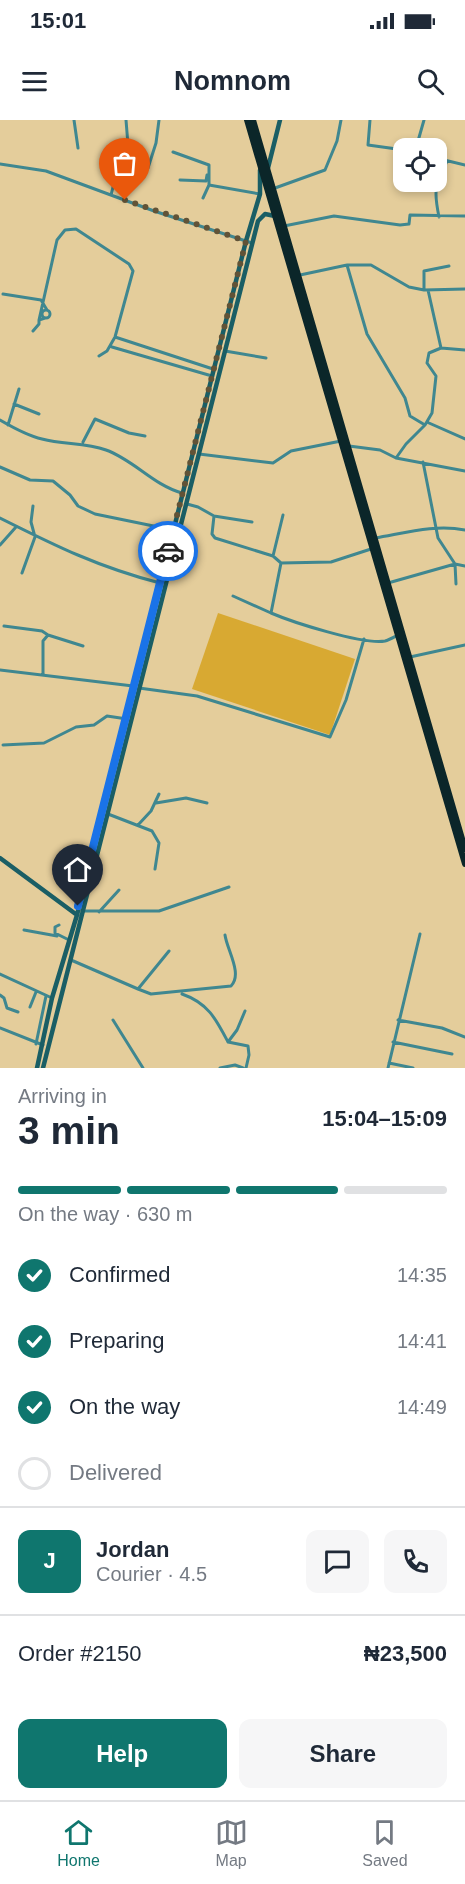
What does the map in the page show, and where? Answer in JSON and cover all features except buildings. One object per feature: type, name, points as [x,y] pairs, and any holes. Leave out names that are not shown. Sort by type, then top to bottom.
[{"type":"highway","points":[[247,120],[341,441],[388,583],[465,849]]},
{"type":"highway","points":[[253,120],[349,446],[375,538],[375,547],[398,635],[465,864]]},
{"type":"main road","points":[[267,171],[280,120]]},
{"type":"main road","points":[[43,1068],[83,911],[92,861],[127,719],[187,504],[252,243],[260,194],[260,165]]},
{"type":"main road","points":[[37,1068],[44,1046],[52,998],[107,814],[160,583],[246,241],[256,218],[265,214],[275,216]]},
{"type":"main road","points":[[0,858],[76,915]]},
{"type":"street","points":[[74,120],[78,148]]},
{"type":"street","points":[[126,120],[128,145]]},
{"type":"street","points":[[111,195],[123,167],[140,172],[148,168],[156,143],[159,120]]},
{"type":"street","points":[[273,188],[325,170],[337,141],[341,120]]},
{"type":"street","points":[[370,120],[368,145],[393,148]]},
{"type":"street","points":[[419,138],[424,120]]},
{"type":"street","points":[[173,152],[209,165],[206,181],[180,180]]},
{"type":"street","points":[[447,161],[465,165]]},
{"type":"street","points":[[0,164],[46,171],[252,243]]},
{"type":"street","points":[[202,198],[209,185],[207,174]]},
{"type":"street","points":[[209,185],[260,194]]},
{"type":"street","points":[[434,192],[439,217]]},
{"type":"street","points":[[284,226],[334,216],[400,225],[409,224],[410,215],[465,216]]},
{"type":"street","points":[[33,331],[39,324],[57,240],[65,230],[76,230],[131,266],[133,274],[111,347],[99,356]]},
{"type":"street","points":[[298,275],[347,265],[378,267],[410,287],[426,290],[465,289]]},
{"type":"street","points":[[347,265],[367,334],[405,398],[410,416],[465,439]]},
{"type":"street","points":[[441,348],[426,290],[424,271],[449,266]]},
{"type":"street","points":[[3,294],[43,301]]},
{"type":"street","points":[[39,320],[45,318],[42,313],[47,310],[43,301]]},
{"type":"street","points":[[115,337],[215,370]]},
{"type":"street","points":[[111,347],[213,377]]},
{"type":"street","points":[[396,458],[406,444],[427,424],[436,376],[427,363],[429,353],[441,348],[465,350]]},
{"type":"street","points":[[225,351],[266,358]]},
{"type":"street","points":[[8,425],[20,389]]},
{"type":"street","points":[[14,404],[39,414]]},
{"type":"street","points":[[83,443],[95,419],[129,433],[144,436]]},
{"type":"street","points":[[0,420],[41,439],[83,443],[107,450],[135,465],[165,489],[184,493]]},
{"type":"street","points":[[199,454],[273,463],[291,451],[341,441]]},
{"type":"street","points":[[349,446],[380,450],[396,458],[465,471]]},
{"type":"street","points":[[423,462],[438,538],[455,564],[456,584]]},
{"type":"street","points":[[0,467],[30,480],[53,482],[70,495],[78,506],[94,514],[173,530]]},
{"type":"street","points":[[187,504],[214,516],[252,522]]},
{"type":"street","points":[[22,573],[35,537],[32,522],[33,506]]},
{"type":"street","points":[[273,556],[283,515]]},
{"type":"street","points":[[214,516],[212,534],[215,538],[273,556],[281,563],[331,562],[375,547]]},
{"type":"street","points":[[0,518],[35,537],[119,573],[160,583]]},
{"type":"street","points":[[0,544],[16,527]]},
{"type":"street","points":[[375,538],[452,527],[465,530]]},
{"type":"street","points":[[271,613],[281,563]]},
{"type":"street","points":[[388,583],[455,564],[465,566]]},
{"type":"street","points":[[233,596],[305,625],[364,639],[384,641],[398,635]]},
{"type":"street","points":[[4,626],[42,631],[83,646]]},
{"type":"street","points":[[43,676],[43,641],[48,635]]},
{"type":"street","points":[[0,670],[197,696],[330,737],[346,700],[364,639]]},
{"type":"street","points":[[410,657],[465,645]]},
{"type":"street","points":[[3,745],[44,743],[76,727],[94,725],[107,716],[127,719]]},
{"type":"street","points":[[138,825],[156,803],[159,794]]},
{"type":"street","points":[[156,803],[186,798],[207,803]]},
{"type":"street","points":[[107,814],[152,831],[159,843],[155,869]]},
{"type":"street","points":[[83,911],[159,911],[229,887]]},
{"type":"street","points":[[99,912],[119,890]]},
{"type":"street","points":[[57,936],[54,929],[58,925]]},
{"type":"street","points":[[24,930],[69,940]]},
{"type":"street","points":[[388,1068],[420,934]]},
{"type":"street","points":[[70,960],[151,994],[225,989],[234,982],[235,966],[225,935]]},
{"type":"street","points":[[138,990],[169,951]]},
{"type":"street","points":[[0,974],[52,998]]},
{"type":"street","points":[[30,1007],[36,992]]},
{"type":"street","points":[[180,993],[198,1001],[213,1013],[228,1042]]},
{"type":"street","points":[[0,995],[4,998],[7,1008],[18,1012]]},
{"type":"street","points":[[36,1044],[46,996]]},
{"type":"street","points":[[228,1042],[237,1030],[245,1011]]},
{"type":"street","points":[[113,1020],[143,1068]]},
{"type":"street","points":[[398,1020],[442,1028],[465,1037]]},
{"type":"street","points":[[0,1028],[44,1046]]},
{"type":"street","points":[[393,1041],[452,1054]]},
{"type":"street","points":[[220,1068],[235,1065],[245,1068],[249,1055],[248,1046],[228,1042]]},
{"type":"street","points":[[389,1063],[413,1068]]},
{"type":"shaded area","points":[[218,613],[355,659],[330,735],[192,689]]},
{"type":"way so far","points":[[125,200],[246,241],[168,551]]},
{"type":"route","points":[[78,906],[122,740],[168,551]]}]
